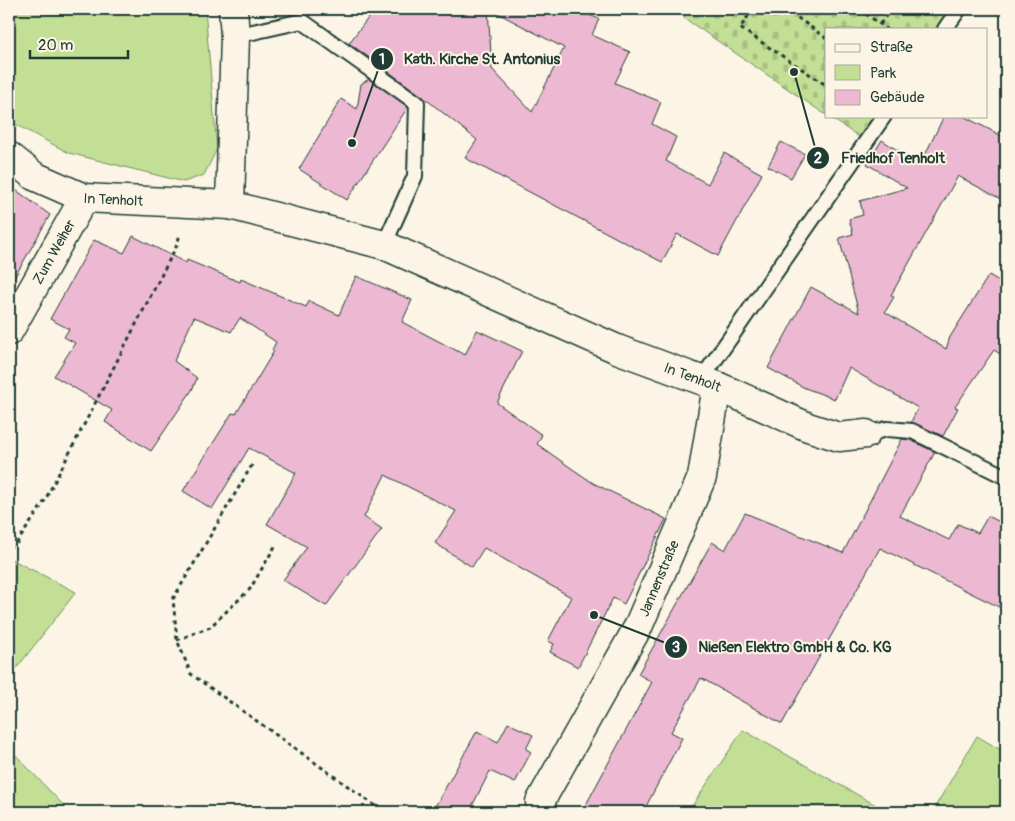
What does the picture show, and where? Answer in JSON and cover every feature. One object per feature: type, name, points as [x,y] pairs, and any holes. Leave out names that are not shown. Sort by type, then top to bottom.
[{"type":"street","points":[[230,205],[235,36],[233,9]]},
{"type":"street","name":"In Tenholt","points":[[9,156],[34,176],[84,198],[230,205],[384,245],[617,348],[709,383],[808,426],[839,437],[866,434]]},
{"type":"street","name":"Zum Weiher","points":[[9,331],[84,198]]},
{"type":"street","name":"Jannenstraße","points":[[543,812],[540,802],[638,627],[702,477],[709,383]]},
{"type":"lane","points":[[946,28],[959,9]]},
{"type":"lane","points":[[235,36],[302,22],[417,103],[415,176],[384,245]]},
{"type":"lane","points":[[709,383],[883,118]]},
{"type":"lane","name":"In Tenholt","points":[[866,434],[887,429],[912,431],[1006,477]]},
{"type":"path","points":[[753,9],[740,28],[825,85]]},
{"type":"path","points":[[860,9],[886,28]]},
{"type":"path","points":[[880,24],[891,9]]},
{"type":"path","points":[[791,13],[825,37]]},
{"type":"path","points":[[9,547],[16,544],[43,504],[177,245],[188,203]]},
{"type":"path","points":[[252,465],[174,599],[177,640],[191,674],[384,812]]},
{"type":"path","points":[[177,640],[210,627],[250,589],[276,543]]},
{"type":"green space","points":[[9,9],[205,9],[217,149],[204,175],[184,182],[69,153],[9,121]]},
{"type":"green space","points":[[686,9],[949,9],[936,28],[825,28],[825,114],[684,18]]},
{"type":"green space","points":[[831,118],[872,118],[859,137]]},
{"type":"green space","points":[[9,558],[76,592],[9,678]]},
{"type":"green space","points":[[743,730],[888,812],[688,812]]},
{"type":"green space","points":[[977,736],[1006,753],[1006,812],[932,812]]},
{"type":"green space","points":[[9,748],[66,808],[63,812],[9,812]]},
{"type":"building","points":[[375,9],[488,9],[492,69],[532,112],[564,48],[490,9],[575,9],[599,19],[592,35],[630,52],[615,83],[661,102],[652,124],[676,137],[666,161],[708,184],[724,153],[762,174],[718,256],[677,234],[662,262],[465,158],[477,140],[422,96],[349,43]]},
{"type":"building","points":[[369,79],[408,107],[347,200],[299,169],[341,99],[357,109],[361,84]]},
{"type":"building","points":[[943,118],[967,118],[1006,138],[1006,202],[958,176],[891,295],[894,297],[885,312],[946,349],[950,337],[989,275],[1006,285],[1006,358],[994,350],[955,407],[958,408],[943,436],[911,422],[918,408],[849,368],[835,399],[805,388],[768,368],[811,287],[859,313],[839,238],[853,234],[849,219],[863,215],[860,201],[907,188],[867,164],[882,140],[917,163],[920,157],[923,159]]},
{"type":"building","points":[[781,142],[805,154],[791,178],[768,166]]},
{"type":"building","points":[[9,185],[50,215],[9,287]]},
{"type":"building","points":[[133,236],[186,263],[187,260],[240,282],[241,279],[306,307],[309,301],[339,315],[356,276],[412,300],[402,322],[465,355],[477,330],[522,351],[497,403],[542,435],[537,444],[593,483],[666,519],[624,604],[613,598],[578,667],[550,652],[554,644],[548,641],[571,597],[484,548],[472,567],[435,543],[456,511],[385,475],[364,517],[382,529],[326,606],[283,580],[307,547],[267,524],[296,473],[249,448],[212,509],[183,491],[232,413],[236,414],[274,351],[272,350],[276,342],[240,318],[231,332],[194,317],[174,361],[197,378],[192,390],[151,451],[105,422],[112,410],[54,376],[75,343],[64,337],[69,329],[50,319],[94,240],[124,253]]},
{"type":"building","points":[[902,439],[910,440],[935,452],[900,516],[949,540],[958,524],[978,533],[988,516],[1006,525],[1006,592],[999,607],[880,548],[782,724],[701,678],[671,732],[682,738],[643,812],[582,812],[652,682],[638,674],[712,542],[725,550],[745,513],[843,553]]},
{"type":"building","points":[[508,723],[533,735],[526,749],[531,752],[515,783],[490,771],[469,812],[432,812],[477,731],[498,742]]},
{"type":"place","name":"Friedhof Tenholt","points":[[794,72]]},
{"type":"place","name":"Kath. Kirche St. Antonius","points":[[352,143]]},
{"type":"place","name":"Nießen Elektro GmbH & Co. KG","points":[[594,615]]}]
